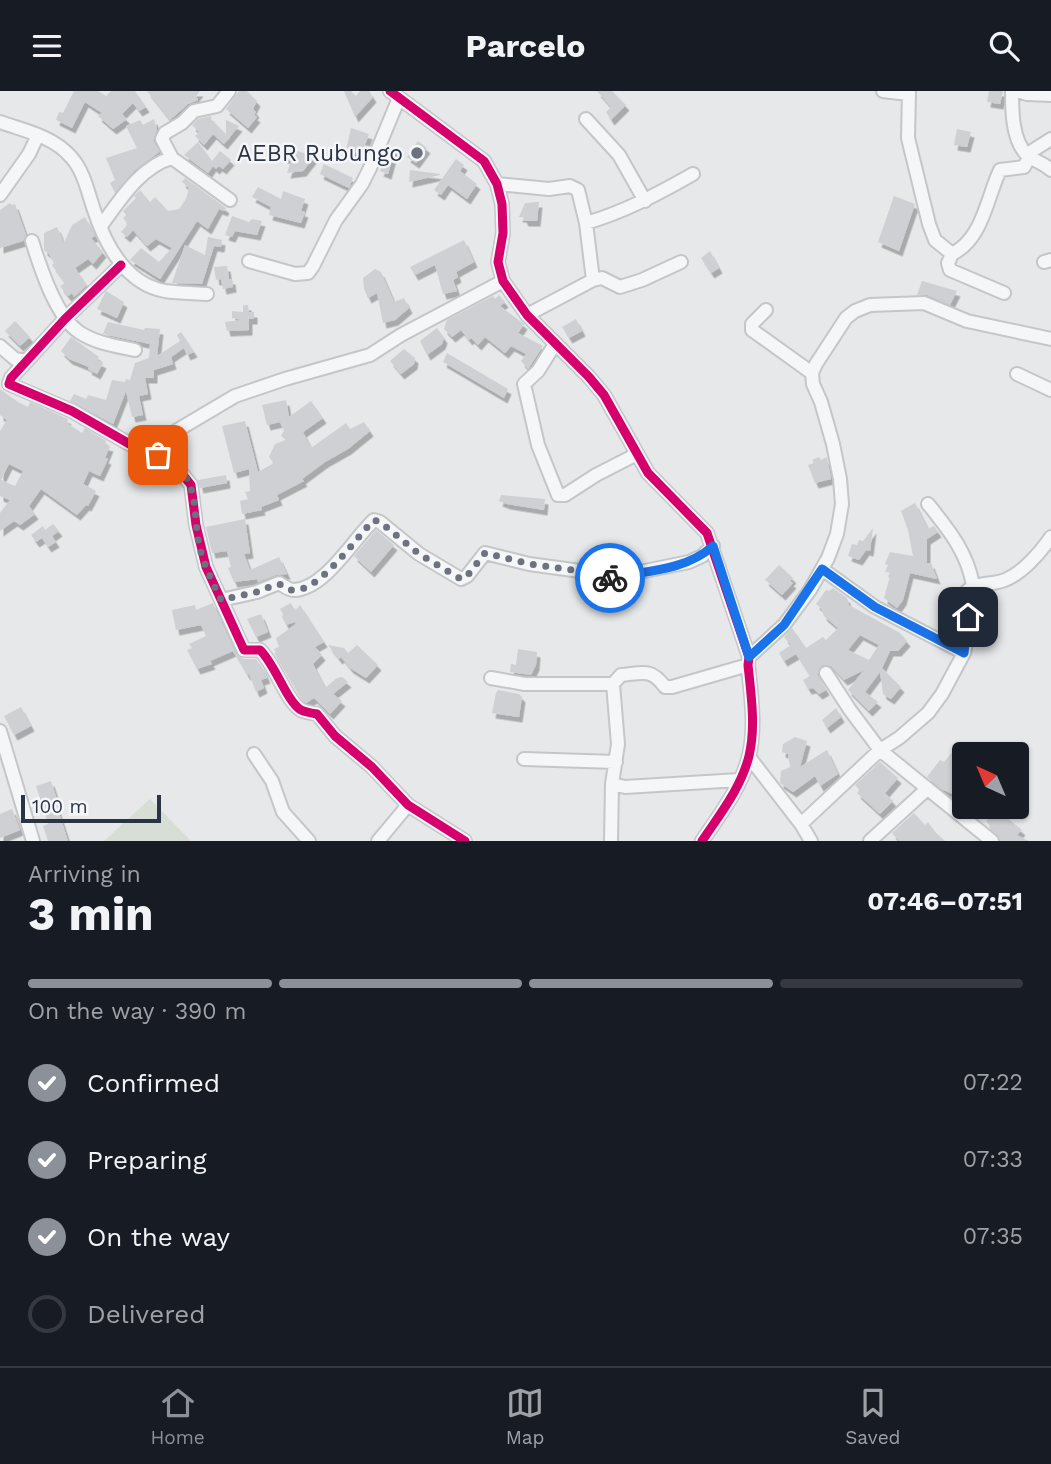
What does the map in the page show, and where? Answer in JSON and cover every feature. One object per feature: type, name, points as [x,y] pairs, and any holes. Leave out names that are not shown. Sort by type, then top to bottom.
[{"type":"street","points":[[229,91],[217,106],[194,111],[162,139],[172,158],[230,199]]},
{"type":"street","points":[[883,91],[908,93],[908,138],[929,224],[935,240],[952,254]]},
{"type":"street","points":[[1012,91],[1012,111],[1022,148],[1028,156],[1051,170]]},
{"type":"street","points":[[1018,91],[1027,95],[1051,95]]},
{"type":"street","points":[[249,261],[295,274],[308,273],[336,220],[370,168],[394,95],[484,161],[497,184],[502,204],[503,233],[498,262],[503,281],[527,315],[604,395],[653,479],[701,526],[713,546],[749,661],[752,722],[749,757],[729,803],[700,840]]},
{"type":"street","points":[[586,119],[619,155],[645,201]]},
{"type":"street","points":[[0,122],[51,140],[71,157],[85,180],[101,226],[121,265],[143,282],[162,291],[207,294]]},
{"type":"street","points":[[0,195],[29,154],[38,135]]},
{"type":"street","points":[[1004,293],[950,270],[948,263],[952,254],[960,249],[978,227],[1000,170],[1021,169],[1028,156],[1051,139]]},
{"type":"street","points":[[101,226],[143,174],[159,161],[172,158]]},
{"type":"street","points":[[586,223],[645,201],[693,174]]},
{"type":"street","points":[[497,184],[549,189],[574,187],[578,190],[586,223],[593,280]]},
{"type":"street","points":[[32,241],[39,264],[65,319],[77,331],[90,338],[135,350]]},
{"type":"street","points":[[527,315],[593,280],[602,278],[620,287],[681,263]]},
{"type":"street","points":[[121,265],[65,319],[11,378],[10,386],[72,411],[133,446],[172,460],[191,485],[200,549],[244,650],[260,650],[268,657],[294,705],[303,712],[317,714],[335,736],[372,767],[408,805],[465,841]]},
{"type":"street","points":[[158,455],[176,431],[235,396],[370,355],[401,335],[503,281]]},
{"type":"street","points":[[611,841],[612,784],[618,744],[613,684],[621,675],[652,673],[657,675],[665,687],[672,687],[749,661],[784,625],[822,569],[837,534],[842,492],[833,444],[813,384],[812,373],[846,318],[870,305],[924,303],[973,323],[1051,339]]},
{"type":"street","points":[[766,310],[752,324],[752,330],[812,373]]},
{"type":"street","points":[[555,344],[538,371],[524,384],[538,445],[558,495],[565,495],[637,454]]},
{"type":"street","points":[[0,346],[15,359],[27,361]]},
{"type":"street","points":[[1017,374],[1051,390]]},
{"type":"street","points":[[928,504],[964,553],[970,567],[973,586]]},
{"type":"street","points":[[221,600],[257,592],[277,584],[292,590],[301,589],[330,569],[374,520],[419,554],[461,579],[467,576],[485,553],[611,578],[689,562],[702,556],[713,546]]},
{"type":"street","points":[[801,824],[880,750],[929,713],[964,653],[968,617],[966,592],[973,586],[1007,579],[1031,560],[1051,537]]},
{"type":"street","points":[[822,569],[875,607],[964,653]]},
{"type":"street","points":[[826,673],[849,711],[880,750],[992,841]]},
{"type":"street","points":[[491,678],[525,684],[613,684]]},
{"type":"street","points":[[0,731],[33,841]]},
{"type":"street","points":[[254,754],[272,781],[283,812],[309,841]]},
{"type":"street","points":[[749,757],[811,841]]},
{"type":"street","points":[[524,759],[616,762]]},
{"type":"street","points":[[612,784],[625,787],[739,780]]},
{"type":"street","points":[[870,841],[927,789]]},
{"type":"street","points":[[378,841],[408,805]]},
{"type":"shaded area","points":[[150,799],[191,841],[104,841]]},
{"type":"building","points":[[74,91],[98,91],[106,96],[111,91],[135,91],[146,107],[139,111],[133,103],[122,114],[127,119],[113,129],[98,116],[102,113],[85,102],[72,128],[56,120],[59,112],[63,113]]},
{"type":"building","points":[[147,91],[200,91],[196,96],[198,100],[188,104],[170,120]]},
{"type":"building","points":[[239,91],[247,91],[257,101],[253,109],[257,117],[248,128],[226,109]]},
{"type":"building","points":[[344,91],[351,91],[356,96],[360,91],[369,91],[373,97],[355,117]]},
{"type":"building","points":[[597,91],[612,91],[626,105],[611,120],[606,112],[611,107]]},
{"type":"building","points":[[989,91],[1003,91],[1000,104],[987,102]]},
{"type":"building","points":[[211,116],[226,134],[226,120],[239,126],[224,144],[213,134],[204,145],[195,136],[199,132],[192,125],[198,119]]},
{"type":"building","points":[[154,119],[157,129],[153,140],[159,152],[135,170],[115,193],[110,183],[115,180],[106,158],[137,148],[126,126],[140,120],[143,125]]},
{"type":"building","points":[[351,128],[369,134],[365,145],[369,146],[366,156],[346,150]]},
{"type":"building","points":[[957,129],[971,132],[967,147],[954,145]]},
{"type":"building","name":"AEBR Rubungo","points":[[418,141],[427,148],[416,163],[407,157]]},
{"type":"building","points":[[198,142],[212,161],[220,151],[231,160],[223,169],[213,166],[208,173],[184,155]]},
{"type":"building","points":[[274,145],[293,154],[295,150],[314,157],[303,171],[287,173],[291,161],[271,151]]},
{"type":"building","points":[[392,148],[395,149],[388,174],[380,171]]},
{"type":"building","points":[[456,159],[464,165],[460,171],[477,184],[467,199],[448,185],[441,195],[434,190]]},
{"type":"building","points":[[324,164],[353,178],[349,188],[320,174]]},
{"type":"building","points":[[410,170],[440,174],[440,175],[409,182]]},
{"type":"building","points":[[185,178],[226,208],[224,211],[219,209],[208,229],[197,221],[160,279],[130,260],[141,248],[159,262],[172,248],[156,239],[147,246],[133,230],[127,237],[121,232],[128,224],[123,218],[126,215],[123,211],[140,190],[150,202],[155,197],[168,211],[179,209],[189,188],[182,182]]},
{"type":"building","points":[[258,187],[281,199],[283,191],[305,199],[301,211],[305,212],[301,223],[269,215],[271,207],[252,197]]},
{"type":"building","points":[[894,196],[915,204],[899,251],[878,242]]},
{"type":"building","points":[[539,202],[537,221],[525,221],[523,217],[519,217],[525,203]]},
{"type":"building","points":[[10,203],[15,204],[26,235],[23,241],[0,248],[0,210]]},
{"type":"building","points":[[232,216],[249,222],[252,219],[262,221],[257,235],[235,231],[232,237],[225,235]]},
{"type":"building","points":[[85,217],[95,236],[91,238],[103,252],[93,264],[88,259],[75,268],[87,285],[74,297],[72,293],[68,296],[60,286],[65,283],[44,250],[44,233],[57,227],[64,243],[72,225]]},
{"type":"building","points":[[208,237],[222,240],[221,247],[214,246],[202,284],[172,283],[185,245],[205,255]]},
{"type":"building","points":[[464,240],[474,262],[456,272],[458,277],[453,280],[457,291],[443,294],[435,265],[415,275],[410,267]]},
{"type":"building","points":[[710,251],[719,268],[711,273],[701,258]]},
{"type":"building","points":[[227,266],[233,287],[223,289],[221,279],[216,280],[214,267]]},
{"type":"building","points":[[375,269],[381,272],[394,302],[404,298],[409,308],[395,320],[383,323],[377,293],[368,298],[364,289],[363,278]]},
{"type":"building","points":[[922,281],[957,291],[950,305],[927,295],[917,295]]},
{"type":"building","points":[[106,291],[124,302],[117,318],[97,309]]},
{"type":"building","points":[[499,295],[505,302],[500,306],[524,324],[518,333],[543,346],[528,369],[521,361],[526,354],[511,346],[505,353],[485,337],[478,345],[471,338],[469,340],[461,330],[452,337],[444,329],[447,320]]},
{"type":"building","points":[[243,305],[248,305],[249,312],[254,312],[254,319],[249,319],[249,330],[227,331],[225,322],[242,320],[232,318],[232,311],[243,312]]},
{"type":"building","points":[[576,319],[582,331],[569,338],[562,327]]},
{"type":"building","points":[[15,321],[30,337],[20,346],[5,331]]},
{"type":"building","points":[[108,322],[144,330],[160,329],[157,356],[180,341],[177,335],[181,332],[194,352],[187,355],[184,348],[171,357],[173,364],[154,370],[154,378],[145,378],[148,394],[139,396],[143,415],[132,417],[126,391],[113,424],[70,401],[74,394],[86,399],[88,395],[106,400],[112,380],[130,380],[135,363],[149,358],[150,344],[103,334]]},
{"type":"building","points":[[437,328],[444,338],[442,344],[427,355],[420,341]]},
{"type":"building","points":[[71,337],[99,357],[97,360],[103,363],[97,374],[88,369],[89,367],[69,359],[61,351]]},
{"type":"building","points":[[404,349],[415,358],[414,364],[401,374],[390,361]]},
{"type":"building","points":[[447,353],[508,389],[504,398],[443,362]]},
{"type":"building","points":[[0,389],[28,407],[30,402],[68,419],[67,423],[82,433],[85,428],[106,441],[105,445],[110,446],[105,458],[108,459],[100,476],[89,471],[83,484],[96,491],[88,506],[77,515],[41,489],[29,506],[35,514],[20,525],[14,521],[0,531],[0,513],[10,500],[0,496],[0,431],[7,420],[0,415]],"holes":[[[9,464],[23,471],[15,486],[1,480]]]},
{"type":"building","points":[[286,400],[289,417],[311,401],[323,418],[303,432],[311,448],[346,423],[350,429],[364,422],[370,431],[302,479],[304,481],[277,495],[279,500],[261,507],[262,510],[242,514],[240,501],[248,499],[245,492],[250,491],[249,469],[234,473],[222,426],[245,421],[258,472],[274,463],[269,457],[275,444],[286,440],[281,436],[284,431],[280,422],[267,425],[262,405]]},
{"type":"building","points":[[819,457],[821,460],[827,457],[831,479],[815,483],[808,465]]},
{"type":"building","points":[[226,475],[227,483],[200,488],[198,480]]},
{"type":"building","points":[[501,495],[545,499],[544,510],[507,504],[499,501]]},
{"type":"building","points":[[915,503],[928,529],[934,526],[938,532],[927,539],[927,563],[931,563],[937,579],[910,573],[903,600],[897,608],[884,598],[891,573],[885,572],[888,565],[885,564],[890,552],[913,556],[901,511]]},
{"type":"building","points":[[245,519],[250,553],[244,554],[250,570],[279,557],[287,574],[258,582],[257,579],[234,582],[228,568],[231,567],[227,551],[212,553],[206,527]]},
{"type":"building","points":[[53,524],[59,531],[52,536],[56,542],[48,547],[42,538],[36,542],[31,535],[43,526],[45,530]]},
{"type":"building","points":[[873,528],[870,551],[866,550],[859,560],[848,556],[852,544],[857,545],[859,540],[863,541]]},
{"type":"building","points":[[376,530],[394,545],[371,572],[354,556]]},
{"type":"building","points":[[779,565],[793,578],[790,581],[793,583],[782,595],[765,580]]},
{"type":"building","points":[[833,588],[847,598],[849,605],[900,633],[907,641],[898,651],[890,651],[882,668],[901,687],[891,699],[883,694],[880,672],[865,692],[878,702],[869,711],[848,690],[864,670],[844,680],[831,666],[822,665],[817,674],[826,690],[819,694],[813,688],[808,689],[803,680],[810,676],[796,654],[784,661],[779,653],[791,645],[784,637],[792,628],[806,648],[823,637],[826,640],[838,628],[824,616],[816,604],[826,590]],"holes":[[[860,635],[879,645],[869,660],[848,650]]]},
{"type":"building","points":[[213,603],[236,654],[243,659],[256,659],[262,667],[267,678],[261,680],[264,688],[256,692],[249,674],[247,675],[233,651],[210,661],[212,664],[197,669],[187,650],[192,648],[189,644],[206,636],[201,625],[176,630],[172,610],[195,605],[196,610]]},
{"type":"building","points":[[291,603],[295,611],[300,605],[324,642],[315,647],[322,655],[313,664],[325,688],[337,678],[342,677],[348,682],[333,694],[342,701],[330,714],[314,698],[306,703],[302,700],[274,653],[274,649],[279,647],[276,638],[296,624],[286,625],[280,609]]},
{"type":"building","points":[[261,614],[268,632],[256,637],[247,619]]},
{"type":"building","points":[[328,645],[344,648],[348,653],[357,645],[378,665],[366,678],[350,668],[341,657],[339,659]]},
{"type":"building","points":[[518,649],[537,652],[536,665],[531,675],[510,672],[511,664],[516,665]]},
{"type":"building","points":[[498,690],[522,697],[519,717],[492,713]]},
{"type":"building","points":[[21,707],[31,726],[14,735],[4,716]]},
{"type":"building","points":[[836,708],[841,717],[827,728],[822,720]]},
{"type":"building","points":[[795,737],[807,741],[800,767],[827,750],[838,774],[820,786],[815,776],[793,792],[780,783],[781,771],[790,767],[788,754],[782,752],[783,744]]},
{"type":"building","points":[[952,753],[952,794],[941,789],[927,777],[940,760],[944,762]]},
{"type":"building","points":[[880,762],[898,778],[885,793],[893,801],[880,814],[857,793],[860,790],[855,785]]},
{"type":"building","points":[[51,781],[68,841],[48,841],[43,826],[48,824],[36,786]]},
{"type":"building","points":[[12,809],[20,830],[0,838],[0,814]]},
{"type":"building","points":[[914,813],[925,825],[928,822],[945,841],[899,841],[892,833]]},
{"type":"building","points":[[1009,819],[1022,830],[1017,835],[1029,841],[1001,841],[986,821]]},
{"type":"cycle path","points":[[390,91],[484,161],[497,184],[502,204],[503,233],[498,262],[503,281],[527,315],[604,395],[648,473],[707,533],[749,657],[753,722],[749,756],[741,779],[702,841]]},
{"type":"cycle path","points":[[121,265],[65,319],[11,378],[9,384],[72,411],[133,446],[172,461],[191,485],[196,525],[206,567],[244,650],[260,650],[296,706],[303,711],[317,714],[335,736],[372,767],[408,805],[465,841]]},
{"type":"way so far","points":[[158,455],[172,460],[191,485],[200,549],[221,600],[257,592],[277,584],[292,590],[301,589],[330,569],[350,550],[374,520],[391,530],[419,554],[461,579],[467,576],[485,553],[511,561],[595,573],[610,578]]},
{"type":"place","name":"AEBR Rubungo","points":[[417,153]]},
{"type":"route","points":[[610,578],[689,562],[702,556],[713,546],[749,657],[784,625],[822,569],[875,607],[964,653],[968,617]]}]
